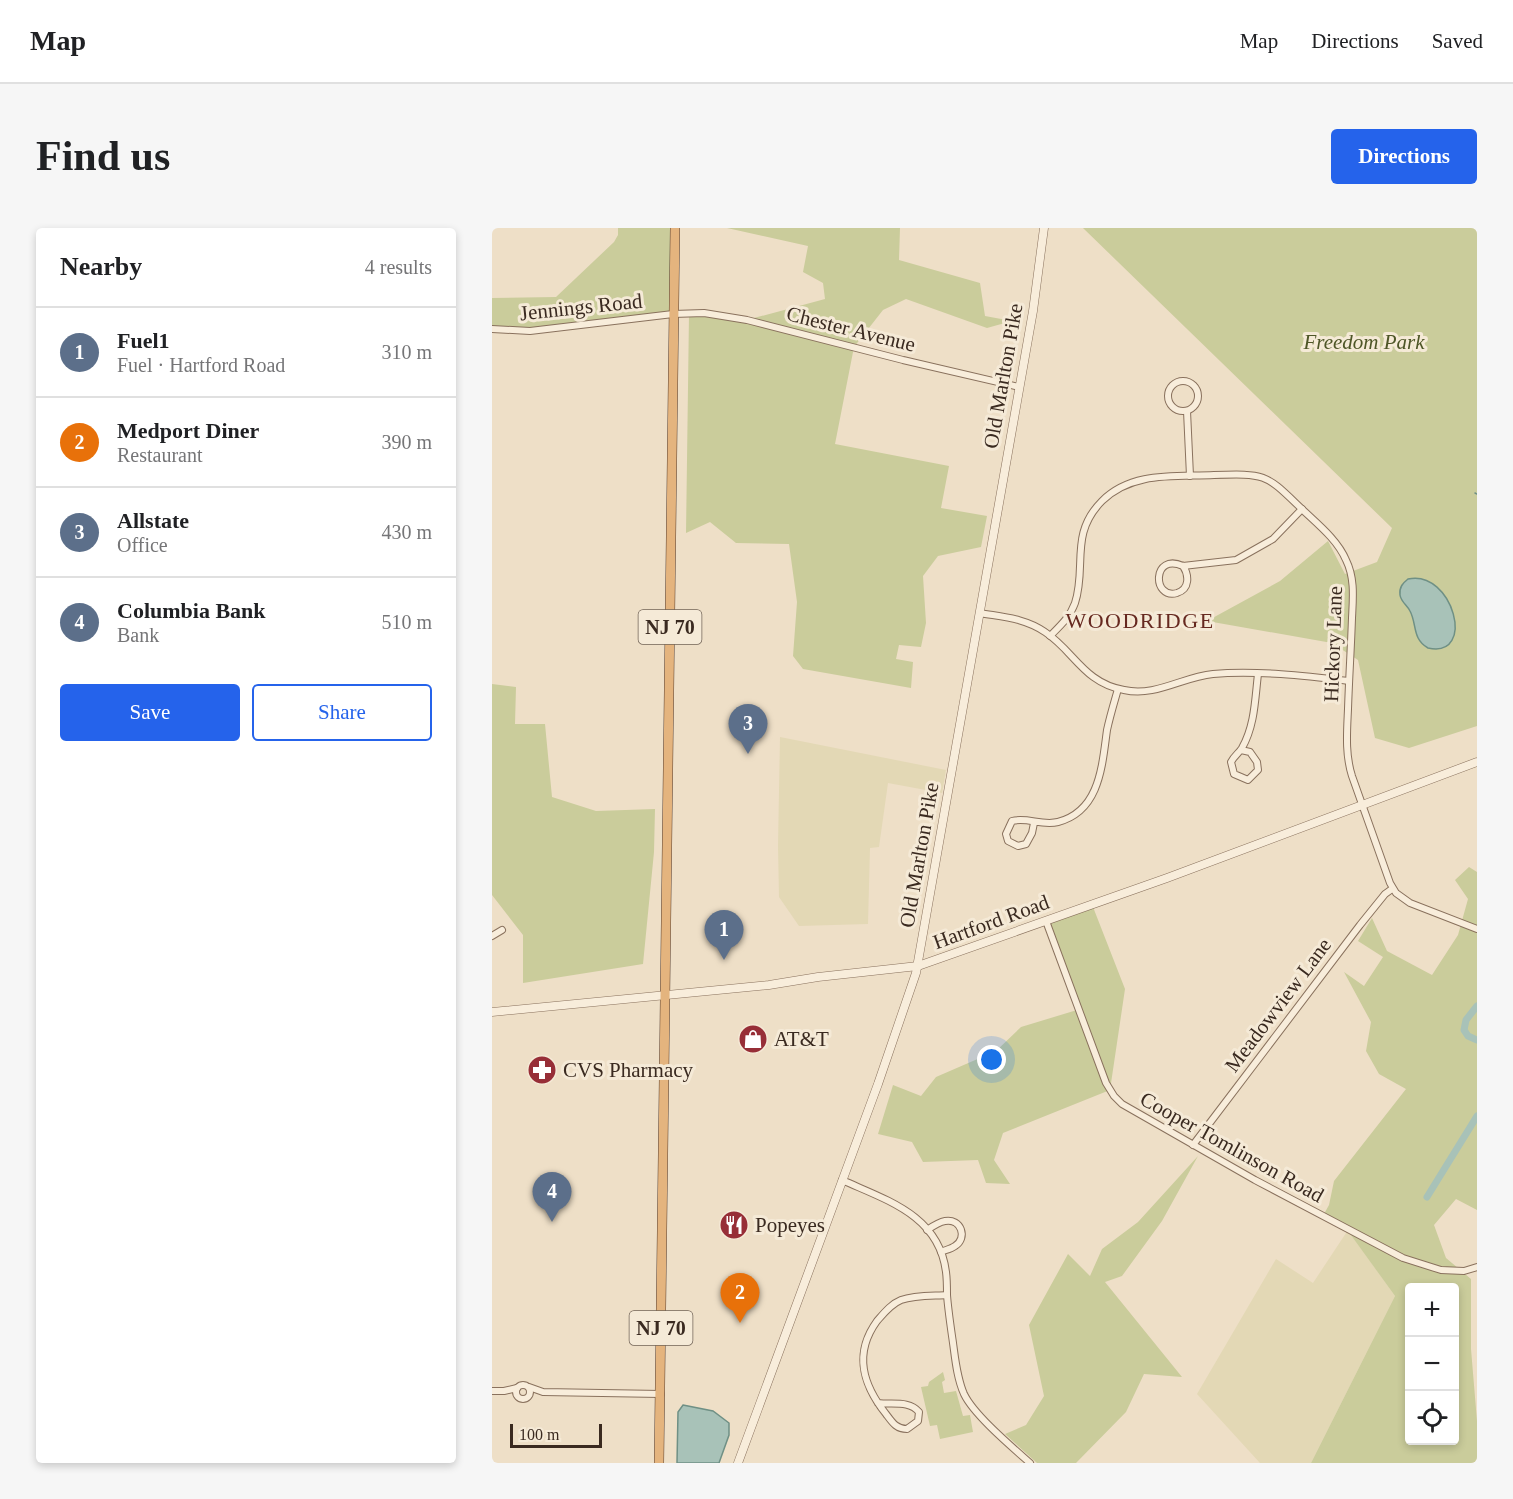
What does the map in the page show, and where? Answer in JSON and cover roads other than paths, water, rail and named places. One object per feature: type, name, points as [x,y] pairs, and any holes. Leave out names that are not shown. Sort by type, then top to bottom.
[{"type":"highway","name":"NJ 70","points":[[659,1463],[675,228]]},
{"type":"street","name":"Old Marlton Pike","points":[[738,1463],[905,1009],[918,966],[1033,310],[1044,228]]},
{"type":"street","name":"Chester Avenue","points":[[674,314],[704,313],[739,318],[1019,387]]},
{"type":"street","name":"Jennings Road","points":[[492,329],[530,331],[674,314]]},
{"type":"street","points":[[1184,381],[1192,384],[1197,391],[1198,399],[1194,406],[1186,411],[1171,406],[1168,398],[1170,389],[1176,383],[1184,381]]},
{"type":"street","points":[[1186,411],[1190,476]]},
{"type":"street","name":"Hickory Lane","points":[[1050,636],[1066,619],[1075,603],[1080,542],[1086,526],[1098,505],[1116,490],[1144,479],[1247,474],[1263,476],[1276,484],[1337,546],[1346,559],[1351,574],[1353,599],[1347,750],[1350,769],[1362,804]]},
{"type":"street","points":[[1183,566],[1188,579],[1181,591],[1174,594],[1161,588],[1158,581],[1162,567],[1176,563],[1183,566],[1236,560],[1273,539],[1302,509]]},
{"type":"street","points":[[980,613],[1022,621],[1050,636],[1091,676],[1118,689],[1147,691],[1211,674],[1325,677],[1349,681]]},
{"type":"street","points":[[1241,750],[1250,752],[1257,762],[1258,770],[1248,780],[1239,778],[1232,770],[1231,762],[1241,750],[1253,718],[1258,674]]},
{"type":"street","points":[[1034,823],[1026,844],[1018,846],[1008,841],[1006,834],[1012,821],[1020,819],[1047,824],[1068,819],[1082,810],[1092,797],[1102,767],[1109,723],[1118,689]]},
{"type":"street","name":"Hartford Road","points":[[492,1012],[769,985],[918,966],[1167,878],[1477,762]]},
{"type":"street","points":[[1362,804],[1392,889],[1410,903],[1477,929]]},
{"type":"street","name":"Meadowview Lane","points":[[1193,1144],[1360,925],[1385,894],[1392,889]]},
{"type":"street","name":"Cooper Tomlinson Road","points":[[1046,921],[1110,1092],[1128,1109],[1403,1258],[1441,1270],[1464,1271],[1477,1267]]},
{"type":"street","points":[[492,936],[502,930]]},
{"type":"street","points":[[842,1180],[900,1205],[913,1214],[927,1230],[941,1252],[946,1270],[956,1368],[963,1392],[970,1405],[1030,1463]]},
{"type":"street","points":[[927,1230],[942,1221],[950,1221],[961,1228],[961,1239],[956,1246],[941,1252]]},
{"type":"street","points":[[878,1403],[913,1406],[919,1413],[918,1421],[912,1427],[902,1429],[896,1426],[878,1403],[867,1385],[863,1372],[864,1350],[873,1327],[885,1311],[900,1300],[947,1295]]},
{"type":"street","points":[[492,1391],[517,1388],[522,1384],[543,1392]]},
{"type":"street","points":[[529,1387],[530,1395]]},
{"type":"street","points":[[517,1388],[518,1396]]},
{"type":"street","points":[[504,1391],[523,1399],[543,1392],[661,1394]]},
{"type":"waterway","points":[[1477,1006],[1466,1020],[1464,1030],[1468,1036],[1477,1040]]},
{"type":"waterway","points":[[1427,1197],[1477,1116]]},
{"type":"place","name":"Allstate","points":[[748,754]]},
{"type":"place","name":"Fuel1","points":[[724,960]]},
{"type":"place","name":"AT&T","points":[[753,1039]]},
{"type":"place","name":"CVS Pharmacy","points":[[542,1070]]},
{"type":"place","name":"Columbia Bank","points":[[552,1222]]},
{"type":"place","name":"Popeyes","points":[[734,1225]]},
{"type":"place","name":"Medport Diner","points":[[740,1323]]},
{"type":"district","name":"WOODRIDGE","points":[[1140,620]]},
{"type":"park label","name":"Freedom Park","points":[[1364,342]]}]
